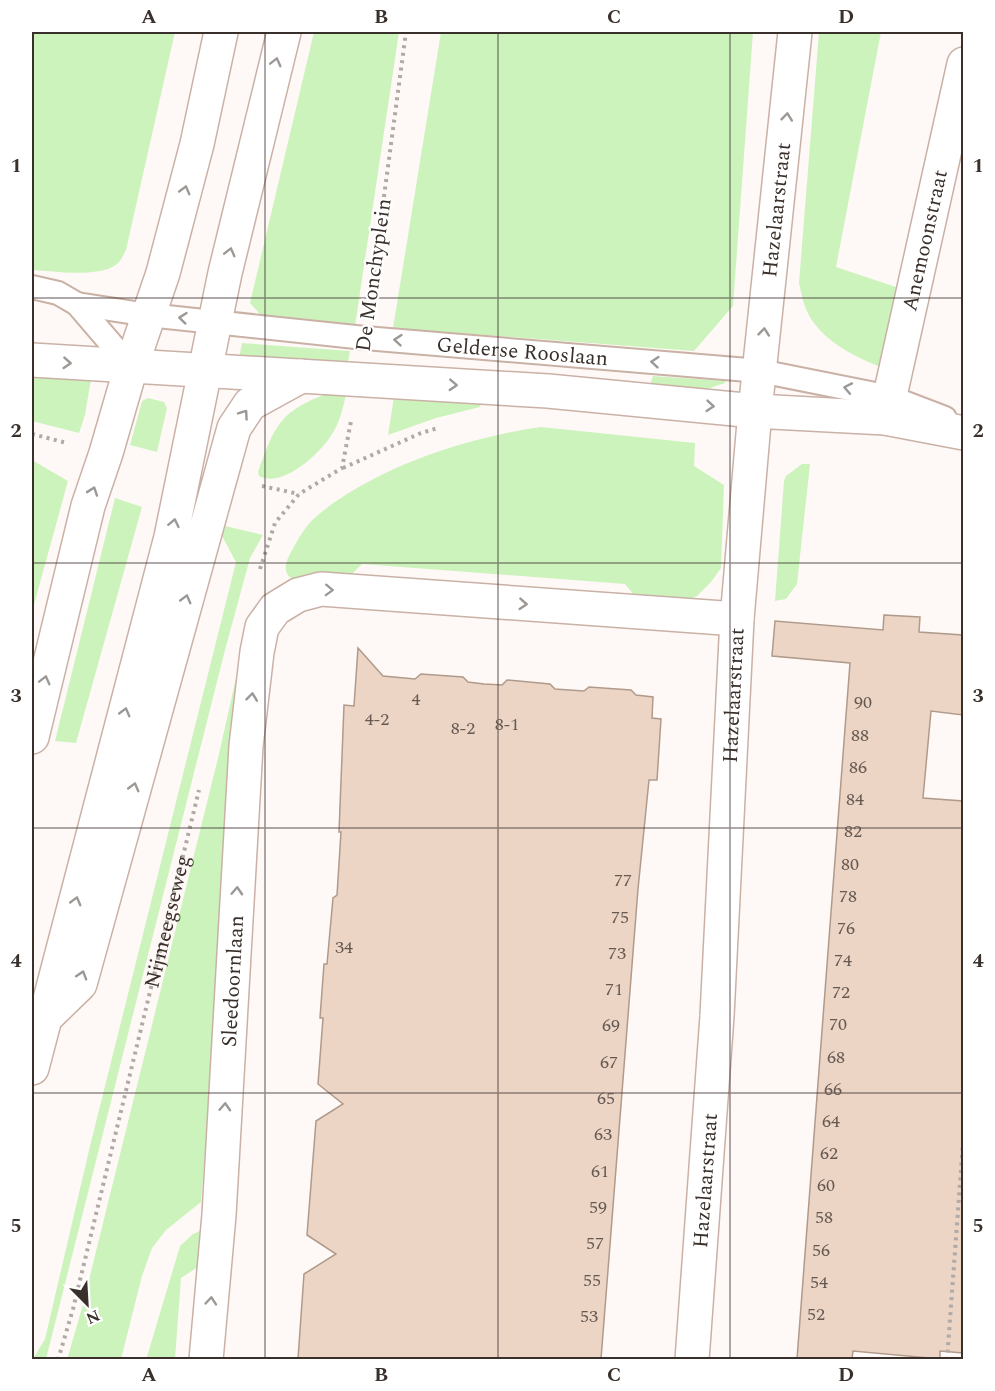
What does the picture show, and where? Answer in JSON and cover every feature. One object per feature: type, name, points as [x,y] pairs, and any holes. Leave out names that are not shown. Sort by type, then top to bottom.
[{"type":"street","points":[[32,737],[88,506],[163,273],[197,144],[221,32]]},
{"type":"street","points":[[32,1068],[171,537],[225,273],[284,32]]},
{"type":"street","name":"Hazelaarstraat","points":[[692,1359],[717,1016],[737,620],[755,411],[795,32]]},
{"type":"street","name":"Anemoonstraat","points":[[887,407],[963,64]]},
{"type":"street","points":[[32,360],[206,371]]},
{"type":"street","name":"Gelderse Rooslaan","points":[[206,371],[548,391],[755,411],[887,407],[963,433]]},
{"type":"street","points":[[45,1018],[80,984],[234,428],[250,404],[301,376]]},
{"type":"street","name":"Sleedoornlaan","points":[[206,1359],[219,1215],[246,746],[262,627],[275,609],[298,595],[321,589],[737,620]]},
{"type":"lane","points":[[32,287],[58,293],[77,304],[131,367]]},
{"type":"lane","name":"Gelderse Rooslaan","points":[[77,304],[148,315],[365,338],[760,371],[887,407],[963,425]]},
{"type":"path","name":"De Monchyplein","points":[[365,338],[406,32]]},
{"type":"path","name":"De Monchyplein","points":[[258,574],[275,523],[299,494],[342,468],[359,380]]},
{"type":"path","name":"Nijmeegseweg","points":[[58,1359],[73,1309],[202,779]]},
{"type":"path","points":[[947,1359],[963,1129]]},
{"type":"green space","points":[[32,32],[175,32],[126,250],[119,262],[102,271],[78,273],[32,270]]},
{"type":"green space","points":[[314,32],[399,32],[355,326],[265,320],[250,303]]},
{"type":"green space","points":[[441,32],[753,32],[733,306],[694,351],[393,328]]},
{"type":"green space","points":[[819,32],[881,32],[836,267],[902,289],[885,369],[846,351],[821,331],[808,314],[799,283]]},
{"type":"green space","points":[[242,343],[350,351],[348,362],[239,358]]},
{"type":"green space","points":[[32,370],[91,379],[85,415],[79,433],[32,421]]},
{"type":"green space","points":[[653,376],[725,381],[725,383],[704,390],[650,385]]},
{"type":"green space","points":[[331,392],[346,394],[339,420],[327,442],[300,467],[279,478],[268,479],[259,476],[258,472],[270,441],[282,420],[301,405]]},
{"type":"green space","points":[[394,397],[481,404],[480,407],[436,418],[388,435]]},
{"type":"green space","points":[[148,398],[164,402],[167,408],[157,452],[130,445],[142,401]]},
{"type":"green space","points":[[541,427],[695,443],[694,466],[724,485],[721,568],[711,582],[697,596],[681,603],[638,600],[625,584],[362,564],[347,579],[303,581],[293,579],[288,574],[286,565],[288,559],[305,528],[336,501],[356,489],[396,468],[449,448]]},
{"type":"green space","points":[[32,460],[68,481],[32,612]]},
{"type":"green space","points":[[802,464],[810,464],[797,584],[786,599],[775,601],[784,481],[786,476]]},
{"type":"green space","points":[[115,498],[142,507],[76,743],[55,741]]},
{"type":"green space","points":[[225,526],[263,535],[250,558],[225,650],[46,1359],[33,1359],[45,1339],[90,1146],[236,562],[222,536]]},
{"type":"green space","points":[[244,642],[246,645],[201,1202],[166,1230],[152,1248],[142,1276],[121,1359],[67,1360],[83,1304],[219,754]]},
{"type":"green space","points":[[200,1231],[198,1267],[181,1278],[175,1359],[146,1360],[180,1246]]},
{"type":"building","points":[[884,615],[920,617],[919,632],[963,635],[963,715],[931,711],[923,798],[963,801],[963,1353],[940,1351],[940,1359],[853,1351],[852,1359],[797,1359],[850,663],[772,656],[775,621],[883,630]]},
{"type":"building","points":[[358,648],[383,676],[415,679],[421,674],[463,677],[468,682],[484,684],[502,685],[507,680],[550,684],[555,689],[584,691],[589,687],[631,690],[636,695],[653,697],[652,718],[661,719],[657,780],[649,780],[638,889],[601,1359],[298,1359],[304,1274],[336,1254],[307,1235],[316,1121],[343,1104],[318,1084],[323,1018],[320,1018],[324,964],[327,964],[333,898],[337,895],[344,705],[354,706]]}]
